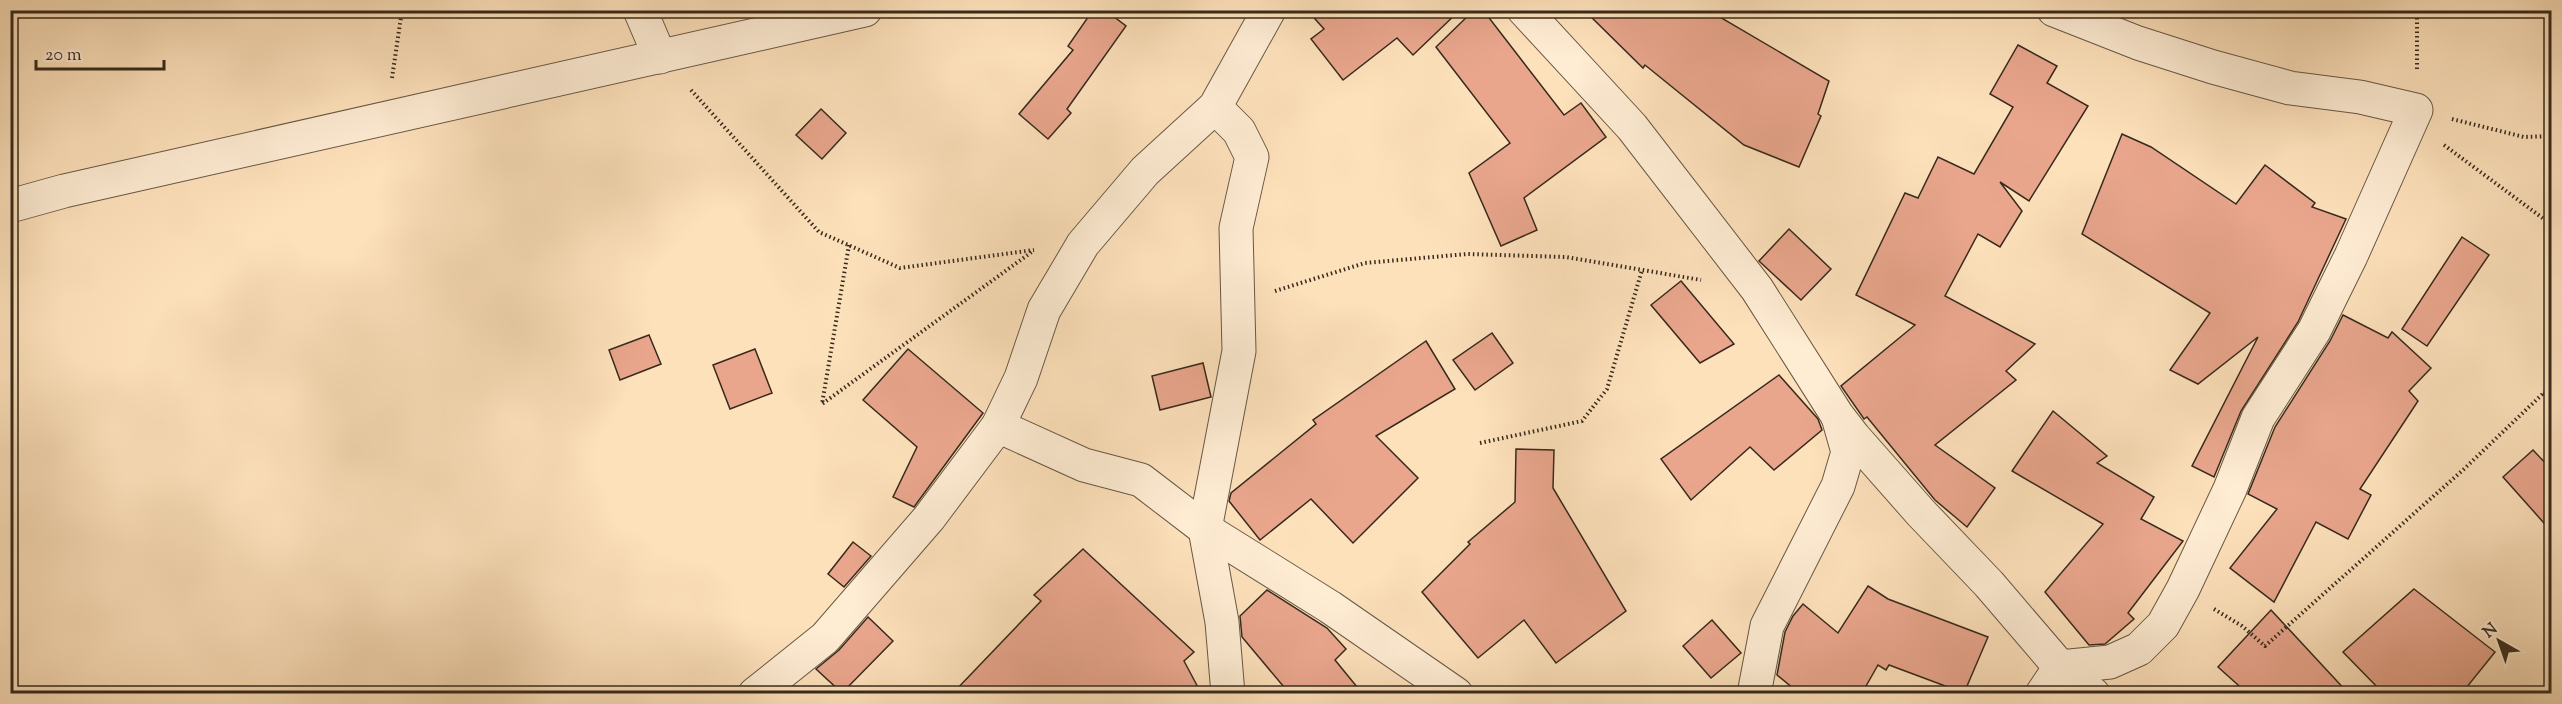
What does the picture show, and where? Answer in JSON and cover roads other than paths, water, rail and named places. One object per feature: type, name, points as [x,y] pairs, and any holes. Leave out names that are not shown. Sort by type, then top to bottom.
[{"type":"street","points":[[640,10],[660,57]]},
{"type":"street","points":[[10,206],[64,191],[865,10]]},
{"type":"street","points":[[755,693],[825,638],[929,518],[998,426],[1021,378],[1044,310],[1083,243],[1144,171],[1215,107],[1269,10]]},
{"type":"street","points":[[1524,10],[1632,127],[1757,289],[1837,415],[1921,513],[1989,584],[2060,667],[2093,693]]},
{"type":"street","points":[[2042,693],[2060,667],[2110,662],[2139,649],[2163,626],[2230,489],[2258,418],[2314,331],[2351,256],[2416,110],[2360,97],[2290,88],[2213,67],[2138,43],[2054,10]]},
{"type":"street","points":[[1215,107],[1239,131],[1252,158],[1236,228],[1239,351],[1205,530],[1222,622],[1228,693]]},
{"type":"street","points":[[1754,693],[1767,626],[1838,486],[1848,452],[1837,415]]},
{"type":"street","points":[[998,426],[1084,465],[1141,480],[1205,530],[1330,607],[1456,693]]}]
